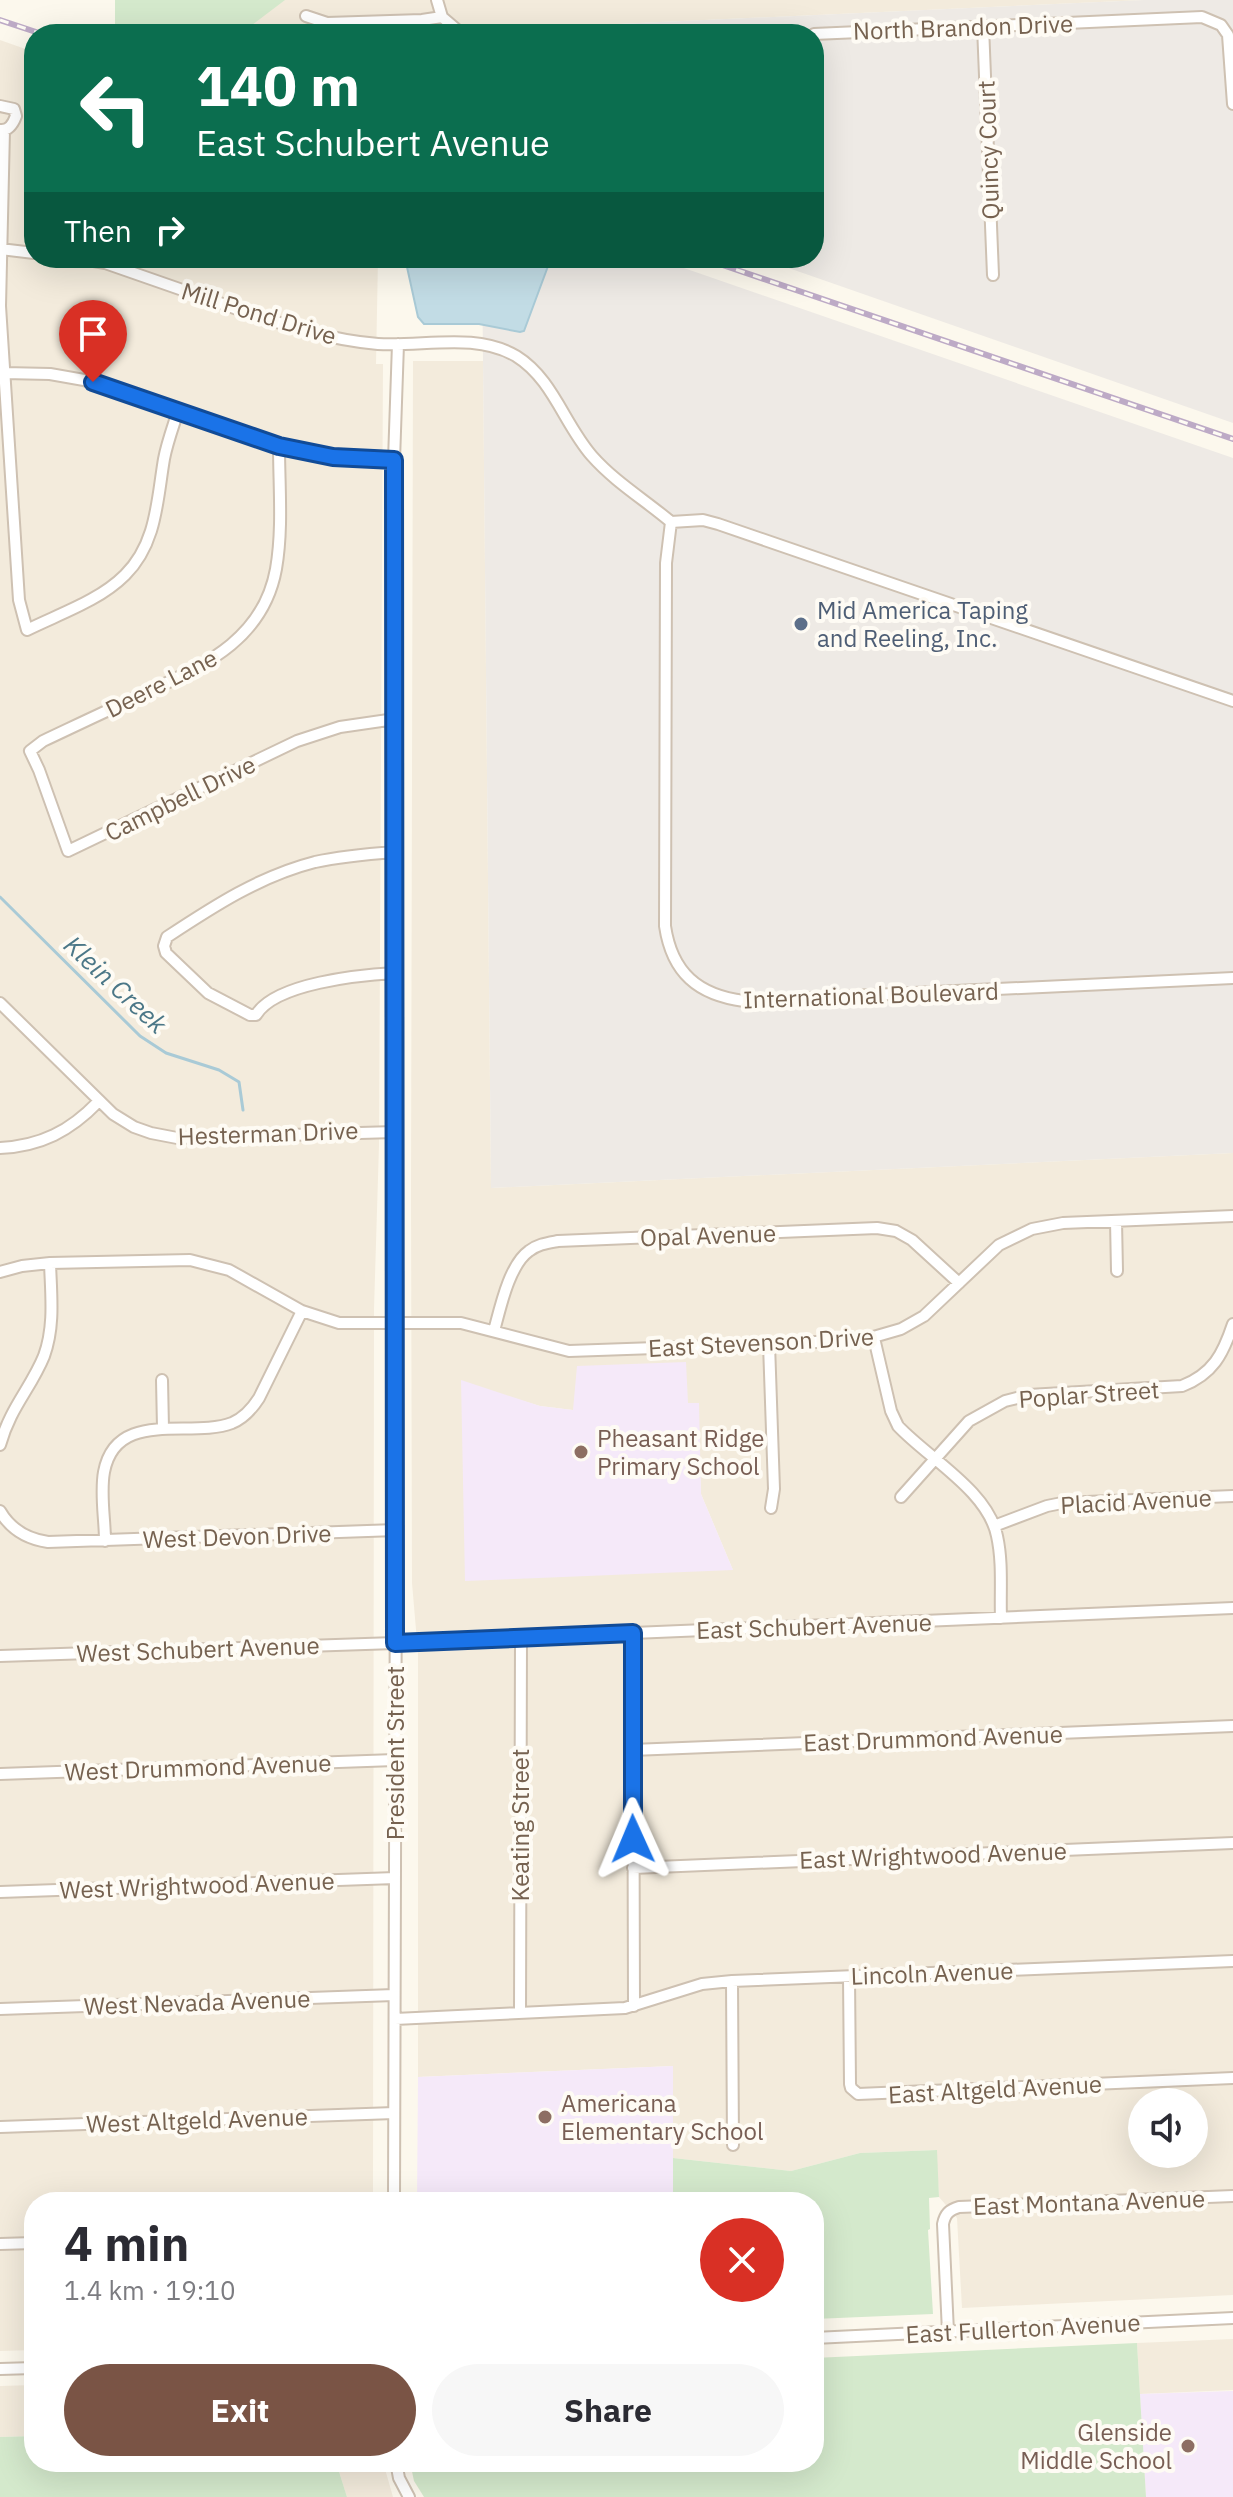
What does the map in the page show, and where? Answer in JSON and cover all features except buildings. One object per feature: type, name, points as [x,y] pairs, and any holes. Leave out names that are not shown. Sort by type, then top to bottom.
[{"type":"street","points":[[437,0],[442,17],[450,24]]},
{"type":"street","points":[[306,16],[327,23],[442,17]]},
{"type":"street","name":"North Brandon Drive","points":[[824,34],[1202,17],[1213,20],[1225,29],[1230,43],[1233,104]]},
{"type":"street","name":"Quincy Court","points":[[983,26],[993,275]]},
{"type":"street","points":[[0,106],[14,109],[16,116],[13,124],[2,130],[0,306],[19,600],[27,630],[106,590],[126,574],[143,550],[156,517],[165,455],[178,411]]},
{"type":"street","points":[[2,250],[24,252]]},
{"type":"street","name":"Mill Pond Drive","points":[[126,268],[308,332],[344,340],[398,344],[475,343],[489,345],[515,356],[534,368],[583,444],[607,472],[671,522]]},
{"type":"street","name":"President Street","points":[[394,2192],[394,460],[398,344]]},
{"type":"street","points":[[4,373],[50,374],[84,380],[279,446],[333,457],[394,460]]},
{"type":"street","name":"Deere Lane","points":[[30,751],[43,741],[212,660],[237,641],[254,621],[267,598],[276,571],[279,446]]},
{"type":"street","points":[[671,522],[703,520],[718,524],[1233,701]]},
{"type":"street","name":"International Boulevard","points":[[671,522],[666,563],[665,926],[672,955],[684,975],[704,990],[723,998],[744,1001],[1233,978]]},
{"type":"street","name":"Campbell Drive","points":[[30,751],[68,851],[297,741],[340,727],[395,719]]},
{"type":"street","points":[[395,852],[345,856],[259,881],[167,937],[164,946],[166,953],[208,993],[250,1015],[256,1015],[267,1002],[318,983],[349,976],[395,973]]},
{"type":"street","name":"Hesterman Drive","points":[[0,1003],[98,1102],[134,1127],[151,1133],[177,1138],[395,1132]]},
{"type":"street","points":[[0,1148],[23,1146],[57,1135],[74,1125],[98,1102]]},
{"type":"street","name":"East Stevenson Drive","points":[[0,1272],[50,1263],[199,1261],[229,1270],[302,1311],[339,1323],[461,1323],[569,1351],[769,1344],[874,1338],[901,1329],[924,1316],[999,1245],[1032,1229],[1063,1223],[1233,1216]]},
{"type":"street","points":[[1116,1221],[1117,1271]]},
{"type":"street","name":"Opal Avenue","points":[[494,1331],[517,1265],[527,1252],[542,1243],[558,1241],[877,1228],[896,1231],[912,1240],[959,1283]]},
{"type":"street","points":[[0,1445],[8,1419],[47,1346],[52,1316],[50,1263]]},
{"type":"street","points":[[105,1541],[103,1485],[107,1462],[118,1446],[132,1435],[152,1429],[222,1426],[245,1414],[259,1398],[302,1311]]},
{"type":"street","name":"Poplar Street","points":[[936,1461],[969,1421],[1005,1401],[1029,1395],[1171,1388],[1199,1379],[1216,1362],[1233,1324]]},
{"type":"street","points":[[874,1338],[891,1411],[898,1426],[974,1494],[994,1526],[999,1547],[1001,1618]]},
{"type":"street","points":[[769,1344],[774,1489],[771,1508]]},
{"type":"street","points":[[162,1380],[163,1428]]},
{"type":"street","points":[[901,1497],[936,1461]]},
{"type":"street","name":"Placid Avenue","points":[[994,1526],[1062,1503],[1233,1496]]},
{"type":"street","name":"West Devon Drive","points":[[0,1511],[23,1535],[48,1542],[396,1530]]},
{"type":"street","name":"East Schubert Avenue","points":[[395,1643],[1233,1608]]},
{"type":"street","points":[[633,1633],[634,2006]]},
{"type":"street","name":"Keating Street","points":[[520,2013],[521,1637]]},
{"type":"street","name":"West Schubert Avenue","points":[[0,1656],[395,1643]]},
{"type":"street","name":"East Drummond Avenue","points":[[632,1750],[1233,1726]]},
{"type":"street","name":"West Drummond Avenue","points":[[0,1774],[395,1760]]},
{"type":"street","name":"East Wrightwood Avenue","points":[[633,1868],[1233,1843]]},
{"type":"street","name":"West Wrightwood Avenue","points":[[0,1892],[395,1878]]},
{"type":"street","name":"Lincoln Avenue","points":[[395,2019],[634,2006],[691,1987],[732,1981],[1233,1961]]},
{"type":"street","name":"East Altgeld Avenue","points":[[849,1977],[850,2084],[853,2092],[1233,2078]]},
{"type":"street","points":[[732,1981],[733,2145]]},
{"type":"street","name":"West Nevada Avenue","points":[[0,2009],[394,1995]]},
{"type":"street","name":"West Altgeld Avenue","points":[[0,2127],[394,2113]]},
{"type":"street","name":"East Montana Avenue","points":[[948,2332],[943,2224],[947,2213],[959,2207],[1233,2196]]},
{"type":"street","points":[[0,2244],[24,2243]]},
{"type":"street","name":"East Fullerton Avenue","points":[[824,2338],[1233,2318]]},
{"type":"street","points":[[0,2369],[24,2368]]},
{"type":"street","points":[[398,2472],[409,2497]]},
{"type":"shaded area","points":[[115,0],[1144,0],[618,24],[115,24]]},
{"type":"shaded area","points":[[1144,0],[1233,0],[1233,423],[789,268],[824,268],[824,24],[618,24]]},
{"type":"shaded area","points":[[0,40],[24,48],[24,268],[378,268],[376,364],[383,364],[379,1145],[374,1309],[373,2192],[24,2192],[24,2350],[0,2351]]},
{"type":"shaded area","points":[[482,268],[684,268],[1233,458],[1233,1153],[491,1188]]},
{"type":"shaded area","points":[[413,361],[483,361],[491,1188],[1233,1153],[1233,2295],[962,2308],[957,2218],[939,2197],[936,2150],[860,2153],[791,2171],[673,2158],[673,2066],[418,2077],[418,1653],[412,1583]],"holes":[[[510,1397],[540,1406],[573,1410],[698,1403],[701,1494],[733,1570]]]},
{"type":"shaded area","name":"Pheasant Ridge Primary School","points":[[686,1362],[688,1403],[699,1403],[701,1494],[733,1570],[465,1581],[461,1380],[540,1406],[573,1410],[577,1366]]},
{"type":"shaded area","name":"Americana Elementary School","points":[[673,2066],[673,2192],[417,2192],[418,2077]]},
{"type":"shaded area","points":[[1233,2339],[1233,2390],[1140,2394],[1137,2343]]},
{"type":"shaded area","points":[[24,2385],[24,2436],[0,2437],[0,2386]]},
{"type":"shaded area","name":"Glenside Middle School","points":[[1233,2391],[1233,2497],[1146,2497],[1140,2394]]},
{"type":"shaded area","points":[[339,2472],[386,2472],[393,2497],[347,2497]]},
{"type":"green space","points":[[115,0],[285,0],[253,24],[115,24]]},
{"type":"green space","points":[[937,2150],[939,2197],[929,2198],[928,2230],[933,2314],[824,2319],[824,2192],[673,2192],[673,2158],[791,2171],[860,2153]]},
{"type":"green space","points":[[1137,2343],[1146,2497],[424,2497],[414,2481],[412,2472],[824,2472],[824,2358]]},
{"type":"green space","points":[[24,2436],[24,2472],[339,2472],[347,2497],[0,2497],[0,2437]]},
{"type":"water","points":[[407,268],[547,268],[524,331],[479,324],[424,324],[418,317]]},
{"type":"waterway","name":"Klein Creek","points":[[0,897],[140,1036],[166,1053],[219,1070],[239,1082],[243,1110]]},
{"type":"railway","points":[[0,20],[24,28]]},
{"type":"railway","points":[[731,268],[1233,439]]},
{"type":"place","name":"Mid America Taping and Reeling, Inc.","points":[[801,624]]},
{"type":"place","name":"Pheasant Ridge Primary School","points":[[581,1452]]},
{"type":"place","name":"Americana Elementary School","points":[[545,2117]]},
{"type":"place","name":"Glenside Middle School","points":[[1188,2446]]},
{"type":"route","points":[[93,382],[279,446],[333,457],[394,460],[395,1643],[633,1633],[633,1839]]}]
